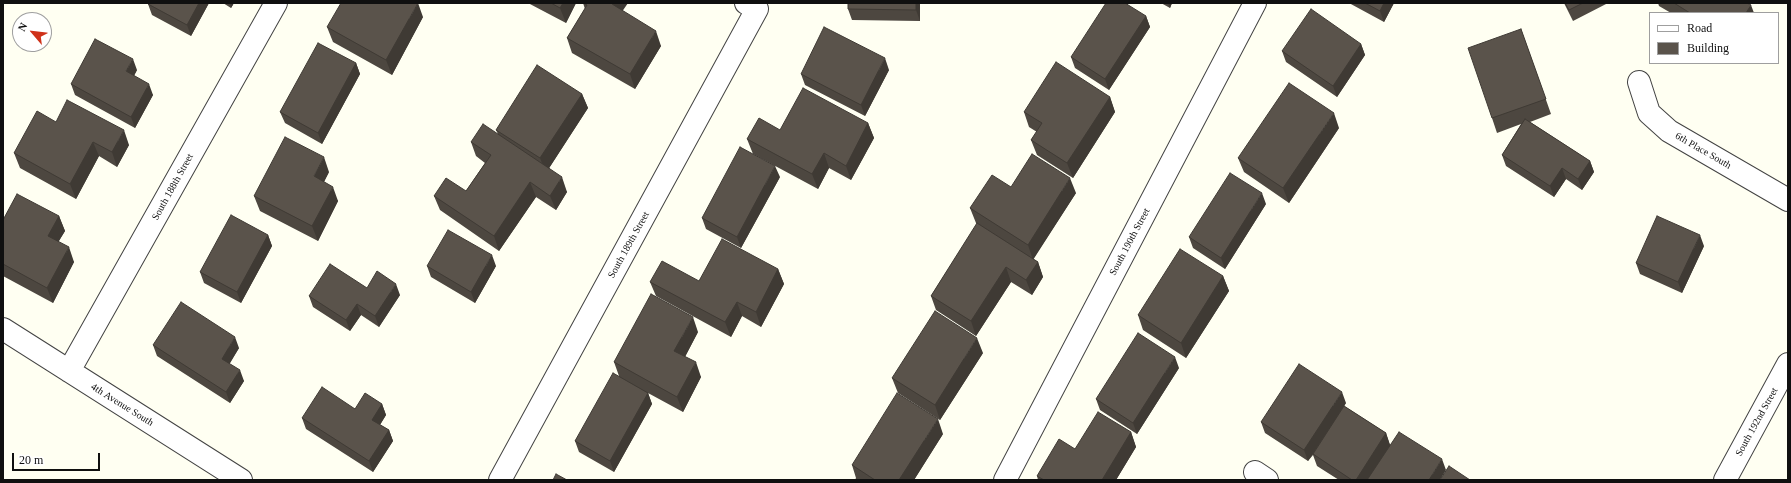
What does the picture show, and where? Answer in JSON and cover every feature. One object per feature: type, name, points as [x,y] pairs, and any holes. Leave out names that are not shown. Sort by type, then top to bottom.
[{"type":"street","name":"South 188th Street","points":[[69,371],[276,3]]},
{"type":"street","name":"South 190th Street","points":[[1005,480],[1255,3]]},
{"type":"street","name":"South 189th Street","points":[[500,480],[752,6]]},
{"type":"street","name":"6th Place South","points":[[1639,82],[1650,113],[1668,131],[1788,200]]},
{"type":"street","name":"4th Avenue South","points":[[3,329],[241,480]]},
{"type":"street","name":"South 192nd Street","points":[[1725,480],[1788,364]]},
{"type":"building","points":[[199,3],[187,25],[148,4]]},
{"type":"building","points":[[341,3],[418,3],[386,60],[327,27]]},
{"type":"building","points":[[551,3],[563,3],[560,8]]},
{"type":"building","points":[[583,3],[613,3],[612,4],[656,31],[630,74],[567,38],[587,5]]},
{"type":"building","points":[[848,3],[916,3],[916,10],[848,9]]},
{"type":"building","points":[[1106,3],[1125,3],[1146,16],[1105,79],[1071,57]]},
{"type":"building","points":[[1365,3],[1384,3],[1380,11]]},
{"type":"building","points":[[1565,3],[1583,3],[1569,10]]},
{"type":"building","points":[[1674,3],[1747,3],[1751,5],[1747,12],[1688,12]]},
{"type":"building","points":[[1311,9],[1361,44],[1333,86],[1282,51]]},
{"type":"building","points":[[824,27],[885,58],[861,105],[801,74]]},
{"type":"building","points":[[1521,29],[1546,99],[1492,118],[1468,48]]},
{"type":"building","points":[[95,39],[133,59],[126,71],[149,84],[131,117],[71,84]]},
{"type":"building","points":[[318,43],[356,63],[318,133],[280,112]]},
{"type":"building","points":[[1056,62],[1110,97],[1067,163],[1031,140],[1042,123],[1024,112]]},
{"type":"building","points":[[537,65],[582,94],[540,158],[496,130]]},
{"type":"building","points":[[1289,83],[1334,113],[1283,188],[1238,158]]},
{"type":"building","points":[[803,88],[868,123],[846,166],[824,153],[812,174],[747,139],[759,118],[780,130]]},
{"type":"building","points":[[67,100],[124,130],[112,152],[93,142],[70,184],[14,153],[37,111],[56,122]]},
{"type":"building","points":[[1525,119],[1590,161],[1578,179],[1562,168],[1550,186],[1502,155]]},
{"type":"building","points":[[483,124],[562,177],[550,196],[530,182],[494,236],[434,196],[446,178],[466,191],[491,155],[471,142]]},
{"type":"building","points":[[285,137],[324,157],[314,176],[333,187],[312,226],[254,196]]},
{"type":"building","points":[[740,147],[775,166],[737,237],[702,218]]},
{"type":"building","points":[[1032,154],[1070,178],[1028,245],[970,208],[992,175],[1011,187]]},
{"type":"building","points":[[1230,173],[1262,193],[1221,258],[1189,237]]},
{"type":"building","points":[[17,194],[59,216],[48,236],[69,247],[47,288],[3,264],[3,220]]},
{"type":"building","points":[[231,215],[268,235],[237,292],[200,272]]},
{"type":"building","points":[[1657,216],[1700,235],[1678,282],[1636,263]]},
{"type":"building","points":[[977,223],[1038,262],[1026,280],[1006,267],[971,321],[931,296]]},
{"type":"building","points":[[448,230],[492,255],[471,292],[427,266]]},
{"type":"building","points":[[722,239],[778,269],[756,312],[737,302],[725,322],[650,282],[662,261],[699,281]]},
{"type":"building","points":[[1180,249],[1223,276],[1181,343],[1138,315]]},
{"type":"building","points":[[330,264],[367,288],[377,271],[396,284],[375,316],[357,304],[346,320],[309,296]]},
{"type":"building","points":[[651,294],[693,317],[674,351],[696,362],[677,397],[614,362]]},
{"type":"building","points":[[181,302],[235,337],[222,359],[240,370],[226,392],[153,345]]},
{"type":"building","points":[[935,311],[977,338],[935,405],[892,378]]},
{"type":"building","points":[[1138,333],[1175,357],[1133,423],[1096,399]]},
{"type":"building","points":[[1299,364],[1342,392],[1304,450],[1261,422]]},
{"type":"building","points":[[613,373],[648,393],[610,461],[575,441]]},
{"type":"building","points":[[322,387],[355,409],[365,393],[382,404],[372,420],[389,430],[369,461],[302,418]]},
{"type":"building","points":[[897,393],[938,419],[899,480],[875,480],[852,465]]},
{"type":"building","points":[[1344,406],[1386,433],[1356,480],[1352,480],[1313,454]]},
{"type":"building","points":[[1098,412],[1131,432],[1102,480],[1044,480],[1037,476],[1059,439],[1075,449]]},
{"type":"building","points":[[1399,432],[1442,459],[1429,480],[1367,480]]},
{"type":"building","points":[[1449,466],[1470,480],[1440,480]]},
{"type":"building","points":[[556,474],[567,480],[553,480]]}]
